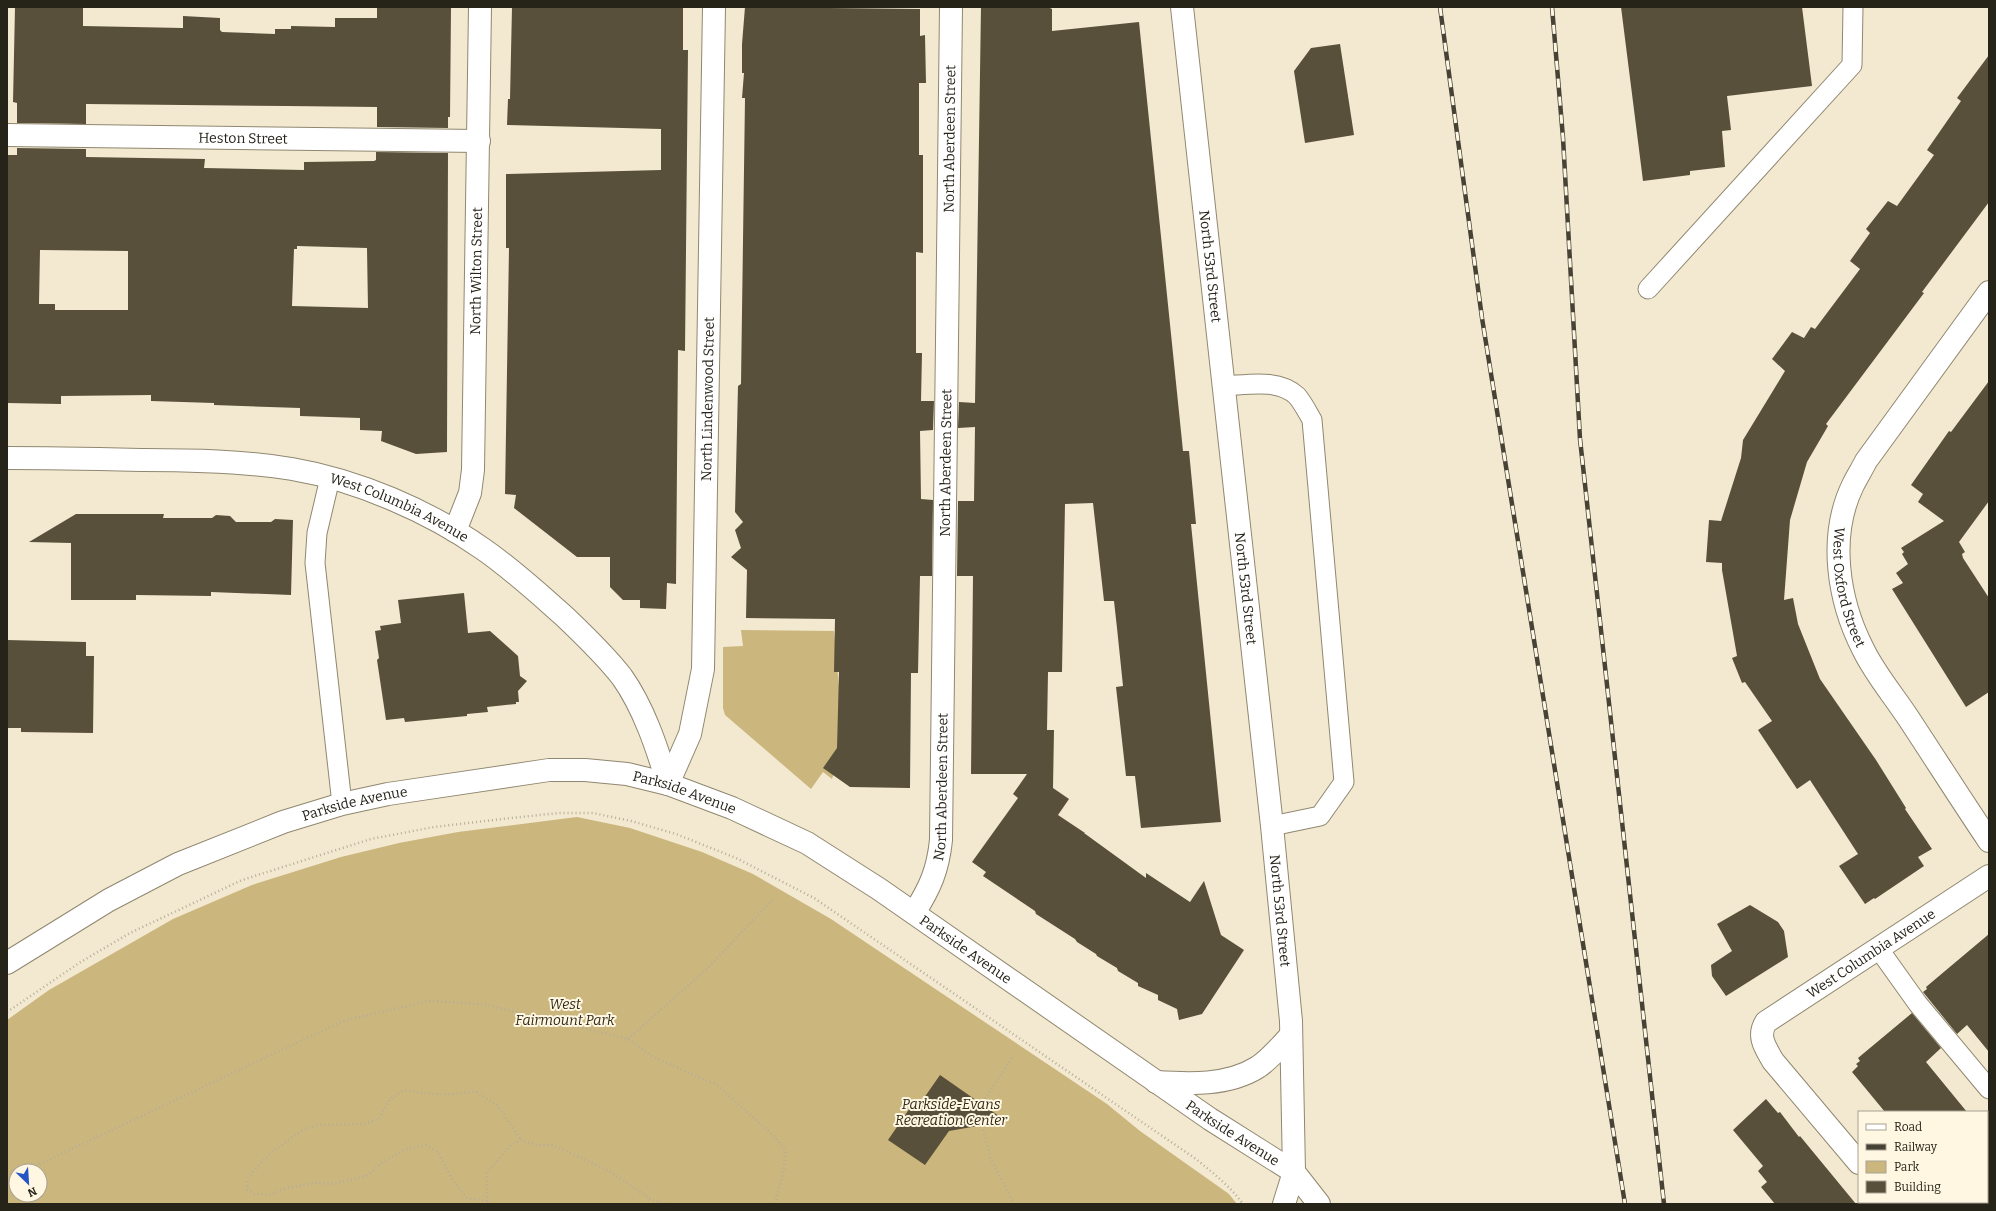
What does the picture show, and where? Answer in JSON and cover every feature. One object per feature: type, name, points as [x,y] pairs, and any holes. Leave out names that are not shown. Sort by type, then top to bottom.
[{"type":"street","name":"North Wilton Street","points":[[455,531],[470,493],[473,470],[480,7]]},
{"type":"street","name":"North Lindenwood Street","points":[[668,784],[690,734],[703,669],[714,7]]},
{"type":"street","name":"North Aberdeen Street","points":[[914,913],[928,892],[935,874],[940,840],[951,7]]},
{"type":"street","name":"North 53rd Street","points":[[1182,7],[1272,826],[1291,1035],[1294,1172],[1284,1204]]},
{"type":"street","name":"Heston Street","points":[[7,135],[479,141]]},
{"type":"street","name":"West Oxford Street","points":[[1989,292],[1866,461],[1856,479],[1844,510],[1840,535],[1839,559],[1840,582],[1845,605],[1863,649],[1989,841]]},
{"type":"street","name":"West Columbia Avenue","points":[[7,458],[218,461],[294,469],[330,478],[390,499],[455,531],[483,549],[543,597],[595,646],[630,690],[657,750],[668,784]]},
{"type":"street","name":"Parkside Avenue","points":[[7,963],[109,900],[178,864],[283,822],[342,804],[388,794],[549,770],[585,770],[627,774],[668,784],[732,808],[806,843],[914,913],[1210,1119],[1294,1172],[1319,1204]]},
{"type":"street","name":"West Columbia Avenue","points":[[1858,1162],[1773,1061],[1765,1048],[1761,1037],[1761,1029],[1766,1022],[1989,876]]},
{"type":"street","points":[[1156,1082],[1183,1084],[1213,1082],[1242,1075],[1258,1067],[1291,1035]]},
{"type":"lane","points":[[1648,289],[1852,65],[1853,7]]},
{"type":"lane","points":[[1224,386],[1264,384],[1284,387],[1297,396],[1312,420],[1344,782],[1320,816],[1272,826]]},
{"type":"lane","points":[[330,478],[317,533],[315,563],[342,804]]},
{"type":"lane","points":[[1878,948],[1918,1004],[1989,1089]]},
{"type":"path","points":[[7,1012],[79,963],[130,933],[242,880],[323,853],[378,838],[434,827],[559,812],[593,813],[631,821],[676,834],[736,858],[814,898],[1196,1159],[1222,1180],[1234,1192],[1242,1204]]},
{"type":"path","points":[[628,1039],[707,969],[773,899]]},
{"type":"path","points":[[42,1163],[343,1021],[428,1001],[483,1004],[628,1039],[653,1057],[717,1085],[774,1136],[785,1150],[784,1168],[775,1204]]},
{"type":"path","points":[[985,1099],[1012,1058]]},
{"type":"path","points":[[490,1204],[487,1201],[467,1198],[452,1179],[438,1152],[426,1145],[404,1150],[383,1162],[366,1176],[333,1184],[316,1183],[282,1189],[271,1195],[254,1194],[247,1189],[247,1179],[269,1154],[303,1130],[319,1125],[364,1124],[379,1119],[390,1100],[404,1090],[428,1095],[451,1095],[475,1091],[498,1106],[521,1140],[537,1145],[553,1145],[610,1171],[652,1200],[667,1204]]},
{"type":"path","points":[[983,1130],[991,1158],[1014,1204]]},
{"type":"path","points":[[487,1201],[487,1172],[511,1146],[521,1140]]},
{"type":"green space","points":[[741,630],[834,631],[844,744],[832,779],[823,772],[811,789],[725,715],[723,708],[723,647],[743,646]]},
{"type":"green space","name":"West Fairmount Park","points":[[577,817],[630,828],[702,852],[753,874],[831,919],[1107,1104],[1140,1131],[1229,1194],[1237,1204],[7,1204],[7,1020],[49,990],[173,919],[252,885],[341,857],[399,843],[458,832]]},
{"type":"building","points":[[15,7],[83,7],[83,26],[183,28],[183,16],[220,18],[220,30],[222,32],[275,34],[275,29],[291,29],[291,26],[335,27],[335,18],[377,18],[377,7],[451,7],[450,117],[448,117],[448,128],[377,127],[377,107],[86,104],[86,124],[17,123],[17,103],[13,102]]},
{"type":"building","points":[[512,7],[683,7],[683,50],[688,50],[685,351],[678,350],[676,584],[667,583],[666,609],[640,608],[640,600],[623,600],[610,587],[610,557],[577,557],[514,508],[516,495],[505,494],[509,248],[506,248],[506,174],[661,170],[661,129],[507,125],[508,99],[510,99]]},
{"type":"building","points":[[745,7],[920,9],[920,36],[925,35],[926,83],[919,83],[919,155],[923,155],[923,253],[916,252],[916,353],[922,353],[921,401],[934,401],[933,430],[920,431],[921,499],[933,500],[932,576],[920,576],[918,673],[911,673],[910,788],[850,787],[823,768],[837,748],[839,672],[834,672],[835,619],[746,618],[747,570],[731,557],[741,548],[735,530],[743,522],[735,512],[738,386],[741,384],[745,98],[742,98],[744,73],[742,73],[742,44]]},
{"type":"building","points":[[981,7],[1048,7],[1052,9],[1052,31],[1139,22],[1183,451],[1189,451],[1196,524],[1191,524],[1221,822],[1141,828],[1135,776],[1126,776],[1116,687],[1123,686],[1114,601],[1104,601],[1093,503],[1065,504],[1062,672],[1048,672],[1047,730],[1054,730],[1053,788],[1069,799],[1058,815],[1146,878],[1146,873],[1190,902],[1204,881],[1221,935],[1244,950],[1202,1014],[1179,1020],[1177,1009],[1158,1000],[1158,995],[1138,986],[1138,983],[1118,971],[1117,968],[1097,956],[1075,939],[1036,914],[1035,911],[983,876],[986,872],[972,862],[1018,798],[1013,794],[1027,774],[971,774],[973,576],[957,576],[958,501],[974,501],[975,427],[958,428],[959,402],[975,403]]},
{"type":"building","points":[[1621,7],[1802,7],[1812,86],[1727,96],[1731,130],[1722,131],[1725,167],[1690,171],[1690,175],[1643,181]]},
{"type":"building","points":[[1340,44],[1354,135],[1305,143],[1294,71],[1311,48]]},
{"type":"building","points":[[1989,55],[1989,202],[1922,292],[1924,293],[1826,424],[1828,426],[1807,462],[1790,520],[1784,600],[1793,598],[1798,624],[1820,679],[1876,760],[1906,808],[1905,809],[1932,849],[1918,857],[1924,866],[1875,899],[1874,898],[1865,904],[1839,866],[1858,854],[1810,780],[1797,789],[1758,730],[1772,721],[1745,682],[1742,683],[1732,658],[1737,656],[1722,563],[1706,562],[1709,520],[1721,521],[1741,458],[1743,440],[1785,371],[1772,359],[1792,332],[1804,338],[1811,327],[1815,329],[1860,269],[1850,261],[1870,233],[1866,229],[1888,201],[1897,206],[1934,155],[1927,150],[1961,101],[1957,98]]},
{"type":"building","points":[[17,148],[86,149],[86,157],[205,159],[204,168],[304,170],[304,162],[374,161],[376,160],[376,152],[448,153],[447,452],[416,454],[381,441],[382,431],[360,430],[360,418],[300,416],[300,408],[151,401],[151,395],[61,396],[61,404],[7,403],[7,155],[17,155]],"holes":[[[297,246],[367,248],[368,308],[292,306],[294,249],[297,249]],[[40,250],[128,251],[128,310],[55,310],[55,304],[39,304]]]},
{"type":"building","points":[[1989,381],[1989,501],[1959,542],[1965,552],[1962,554],[1963,558],[1989,598],[1989,692],[1966,707],[1892,589],[1903,583],[1896,573],[1908,564],[1902,554],[1904,552],[1901,548],[1944,521],[1918,502],[1923,494],[1911,485],[1949,431],[1951,432]]},
{"type":"building","points":[[76,514],[164,514],[163,518],[212,518],[216,515],[230,516],[236,522],[271,522],[275,519],[293,520],[291,595],[211,592],[211,596],[136,595],[136,600],[71,600],[71,543],[29,542]]},
{"type":"building","points":[[464,593],[468,633],[490,631],[518,656],[520,676],[527,681],[518,691],[519,702],[516,702],[516,704],[487,707],[488,712],[467,714],[467,716],[405,722],[404,718],[386,720],[377,660],[379,658],[375,631],[381,630],[380,626],[401,623],[398,600]]},
{"type":"building","points":[[7,640],[86,642],[86,656],[94,656],[93,733],[21,732],[21,728],[7,728]]},
{"type":"building","points":[[1750,905],[1778,922],[1784,931],[1788,957],[1726,996],[1712,976],[1711,965],[1732,951],[1717,924]]},
{"type":"building","points":[[1989,934],[1989,1052],[1967,1025],[1957,1034],[1923,992],[1927,989],[1926,987]]},
{"type":"building","points":[[1912,1013],[1941,1048],[1926,1062],[1966,1111],[1884,1111],[1852,1072],[1858,1066],[1856,1064],[1860,1061],[1858,1058]]},
{"type":"building","points":[[940,1075],[1006,1121],[949,1131],[925,1165],[888,1140],[912,1105],[917,1108]]},
{"type":"building","points":[[1766,1099],[1778,1113],[1780,1112],[1799,1137],[1800,1136],[1856,1204],[1775,1204],[1761,1187],[1767,1182],[1758,1171],[1763,1166],[1733,1130]]},
{"type":"railway","points":[[1440,7],[1482,318],[1625,1204]]},
{"type":"railway","points":[[1552,7],[1563,138],[1580,439],[1664,1204]]},
{"type":"park label","name":"Parkside-Evans Recreation Center","points":[[951,1112]]}]
